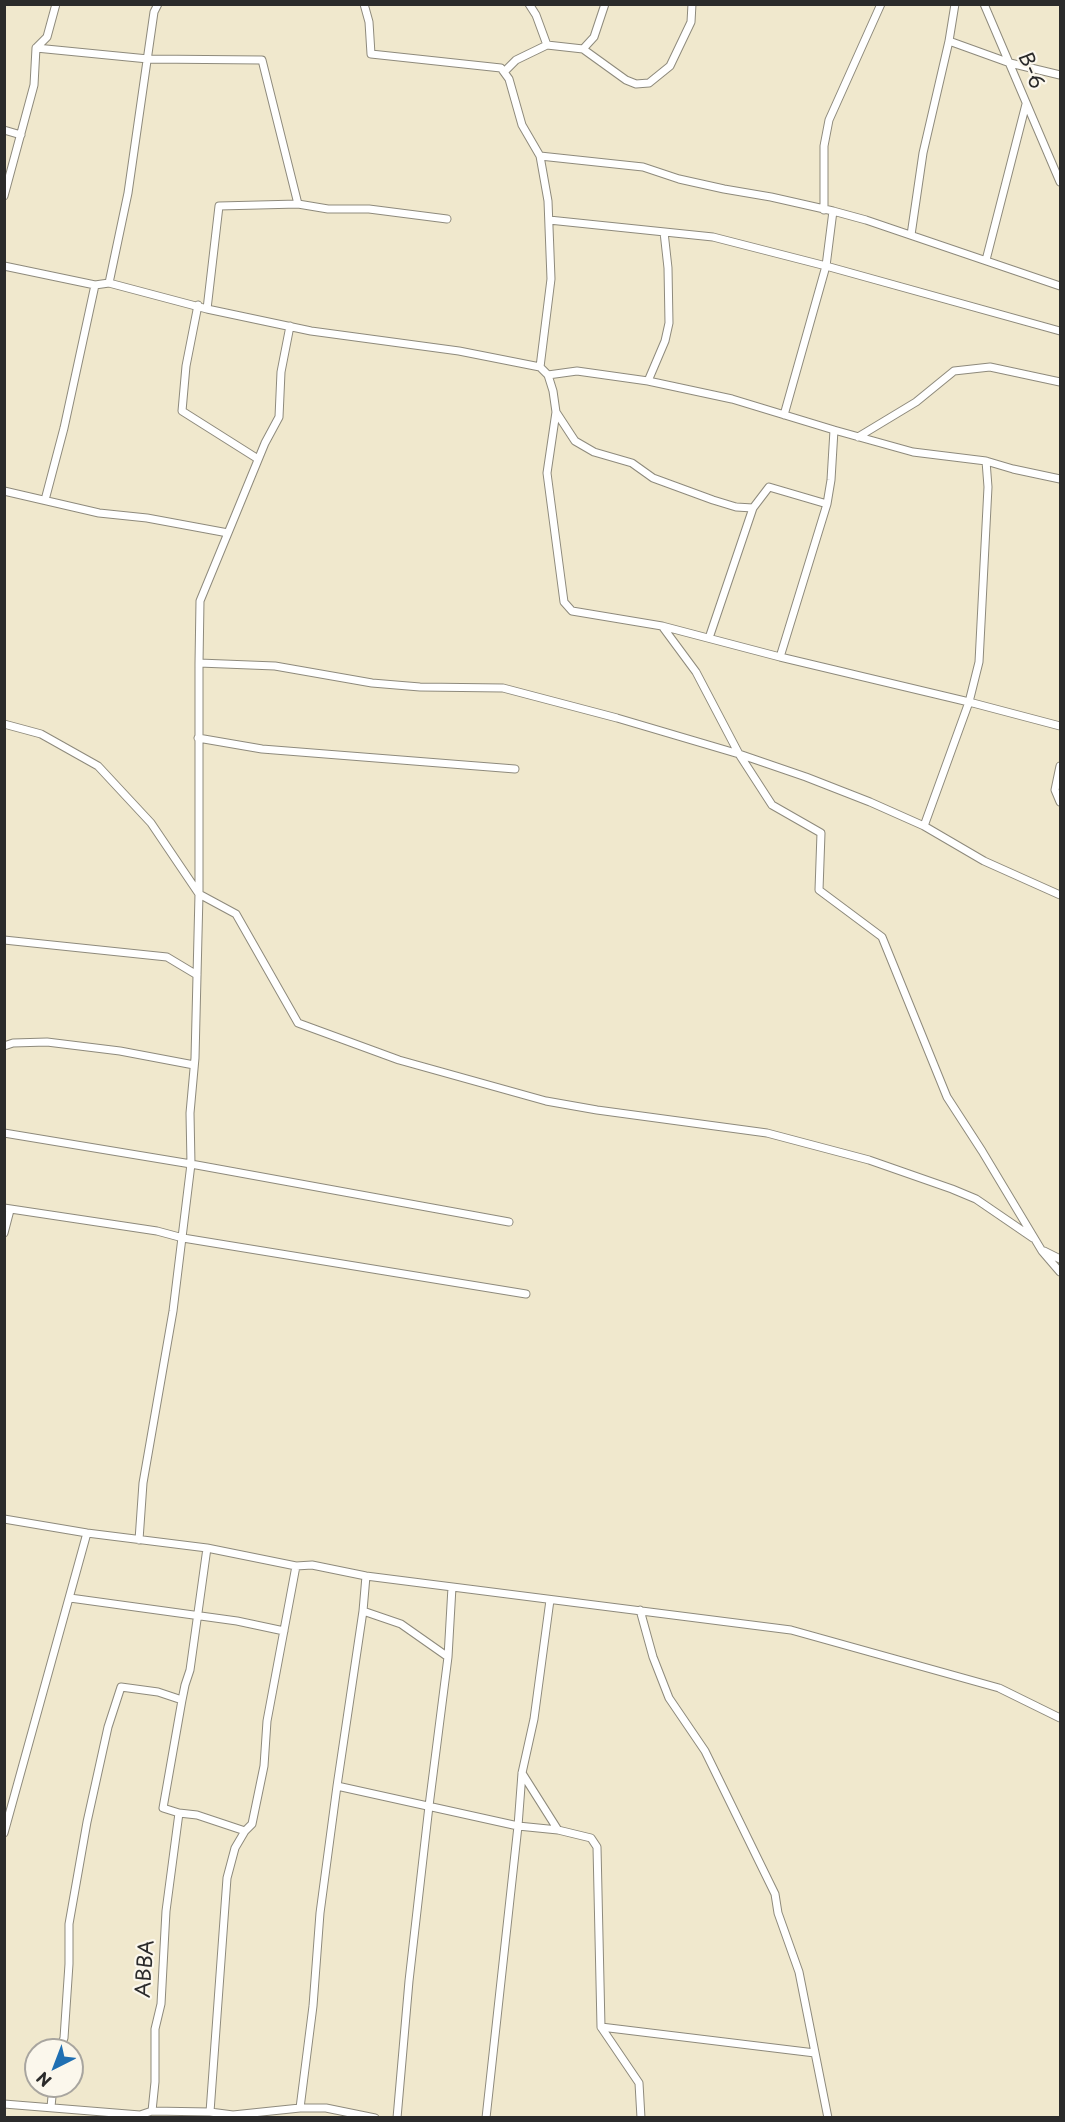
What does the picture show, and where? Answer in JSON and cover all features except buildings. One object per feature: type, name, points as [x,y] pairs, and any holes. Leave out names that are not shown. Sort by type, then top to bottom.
[{"type":"street","points":[[4,196],[34,85],[36,48],[47,37],[56,4]]},
{"type":"street","points":[[109,283],[128,193],[154,12],[158,4]]},
{"type":"street","points":[[364,4],[369,22],[371,54],[501,68],[509,79],[522,125],[540,156],[548,201],[551,279],[540,368]]},
{"type":"street","points":[[529,4],[536,15],[547,45]]},
{"type":"street","points":[[582,49],[594,37],[605,4]]},
{"type":"street","points":[[504,72],[516,60],[547,45],[582,49],[626,80],[636,84],[649,83],[670,66],[691,22],[692,4]]},
{"type":"street","points":[[824,210],[824,146],[829,120],[881,4]]},
{"type":"street","points":[[911,235],[923,153],[949,41],[955,4]]},
{"type":"street","name":"B-6","points":[[984,4],[1060,182]]},
{"type":"street","points":[[949,41],[1010,63],[1060,75]]},
{"type":"street","points":[[36,48],[148,59],[262,60],[298,204]]},
{"type":"street","points":[[986,260],[1026,104]]},
{"type":"street","points":[[4,130],[21,135]]},
{"type":"street","points":[[540,156],[643,167],[713,187],[833,211],[866,220],[1060,286]]},
{"type":"street","points":[[207,309],[219,206],[298,204],[328,209],[369,210],[447,219]]},
{"type":"street","points":[[784,415],[826,266],[833,211]]},
{"type":"street","points":[[549,220],[713,237],[1060,331]]},
{"type":"street","points":[[648,381],[665,341],[669,323],[668,268],[664,232]]},
{"type":"street","points":[[4,266],[96,285],[109,283],[207,309],[290,326],[459,351],[540,368],[548,375],[556,412],[547,473],[564,602],[572,611],[709,638],[1060,726]]},
{"type":"street","points":[[45,500],[64,428],[96,285]]},
{"type":"street","points":[[198,305],[186,366],[182,411],[258,459]]},
{"type":"street","points":[[139,1540],[143,1483],[173,1311],[191,1164],[190,1113],[194,1065],[199,894],[200,601],[258,459],[279,417],[281,372],[290,326]]},
{"type":"street","points":[[858,436],[916,402],[954,371],[990,367],[1060,382]]},
{"type":"street","points":[[548,375],[577,371],[648,381],[732,399],[913,452],[986,461],[1060,479]]},
{"type":"street","points":[[556,412],[575,441],[594,452],[632,463],[653,478],[712,500],[736,507],[753,508]]},
{"type":"street","points":[[780,657],[827,504],[834,430]]},
{"type":"street","points":[[924,826],[969,702],[979,662],[987,498],[986,461]]},
{"type":"street","points":[[709,638],[753,508],[769,488],[827,504]]},
{"type":"street","points":[[4,491],[99,513],[147,518],[228,533]]},
{"type":"street","points":[[662,627],[696,672],[739,754],[772,805],[821,833],[819,890],[882,937],[947,1097],[982,1150],[1042,1251],[1060,1272]]},
{"type":"street","points":[[199,663],[275,666],[372,683],[420,687],[503,688],[617,718],[739,754],[870,802],[924,826],[984,861],[1060,895]]},
{"type":"street","points":[[4,724],[41,734],[98,766],[150,823],[199,894],[236,914],[298,1023],[399,1060],[553,1103],[767,1133],[869,1160],[976,1199],[1036,1239]]},
{"type":"street","points":[[198,738],[262,749],[515,769]]},
{"type":"street","points":[[1060,765],[1055,790],[1060,802]]},
{"type":"street","points":[[4,945],[5,940],[167,957],[197,975]]},
{"type":"street","points":[[4,1046],[13,1043],[47,1042],[120,1051],[194,1065]]},
{"type":"street","points":[[4,1133],[191,1164],[509,1222]]},
{"type":"street","points":[[4,1233],[7,1209],[158,1231],[183,1238],[526,1294]]},
{"type":"street","points":[[1042,1251],[1060,1259]]},
{"type":"street","points":[[4,1519],[87,1533],[207,1548],[296,1566],[312,1565],[366,1576],[791,1630],[999,1688],[1060,1718]]},
{"type":"street","points":[[4,1833],[87,1533]]},
{"type":"street","points":[[207,1548],[190,1670],[184,1685],[163,1808],[197,1815],[245,1831]]},
{"type":"street","points":[[210,2112],[227,1878],[235,1848],[252,1824],[264,1766],[267,1721],[296,1566]]},
{"type":"street","points":[[300,2108],[313,2006],[320,1913],[366,1576]]},
{"type":"street","points":[[397,2118],[409,1981],[448,1657],[452,1587]]},
{"type":"street","points":[[70,1598],[237,1621],[284,1631]]},
{"type":"street","points":[[486,2118],[522,1773],[534,1719],[550,1600]]},
{"type":"street","points":[[640,1610],[650,1648],[669,1698],[705,1751],[775,1894],[778,1913],[799,1972],[828,2118]]},
{"type":"street","points":[[363,1611],[401,1624],[448,1657]]},
{"type":"street","points":[[63,2038],[69,1964],[69,1924],[87,1822],[108,1727],[119,1690],[124,1686],[158,1692],[182,1700]]},
{"type":"street","points":[[522,1773],[558,1830]]},
{"type":"street","points":[[337,1786],[518,1826],[558,1830],[591,1838],[597,1846],[601,2028],[639,2083],[641,2118]]},
{"type":"street","name":"ABBA","points":[[152,2111],[155,2082],[155,2029],[161,2004],[166,1911],[179,1813]]},
{"type":"street","points":[[601,2028],[815,2053]]},
{"type":"street","points":[[51,2107],[52,2098]]},
{"type":"street","points":[[4,2104],[140,2115],[152,2111],[210,2112],[232,2115],[300,2108],[326,2108],[375,2118]]}]
